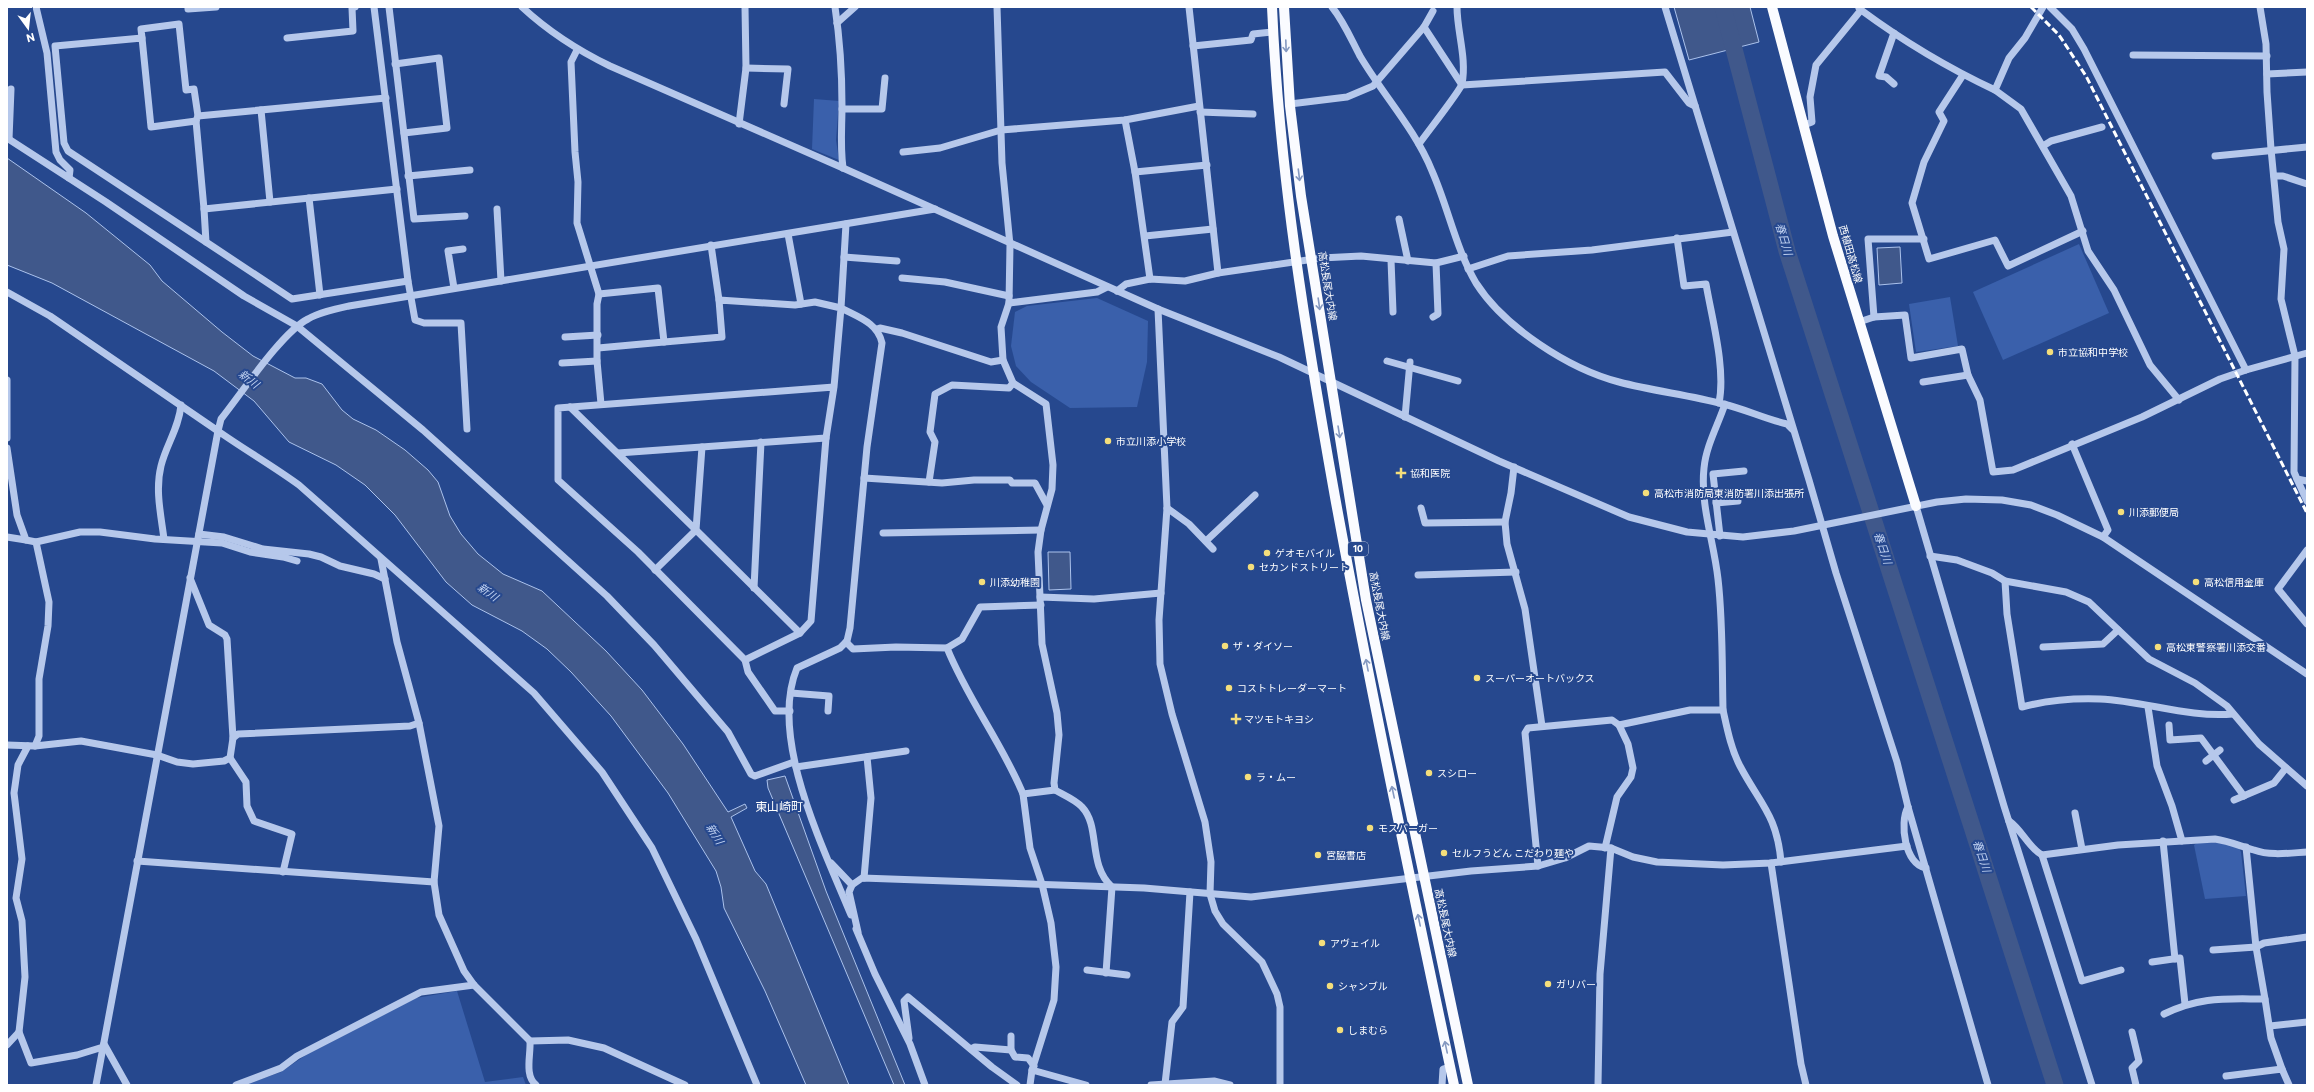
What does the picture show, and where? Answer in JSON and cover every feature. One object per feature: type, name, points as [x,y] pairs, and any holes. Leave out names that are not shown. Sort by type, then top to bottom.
[{"type":"main road","name":"10","points":[[1272,7],[1278,110],[1296,262],[1314,373],[1356,611],[1454,1085]]},
{"type":"main road","name":"高松長尾大内線","points":[[1284,7],[1290,104],[1301,196],[1366,600],[1468,1085]]},
{"type":"main road","name":"西植田高松線","points":[[1772,7],[1859,322],[1916,506]]},
{"type":"street","points":[[36,7],[47,53],[56,152],[60,160],[70,170],[69,178]]},
{"type":"street","points":[[188,7],[188,9],[216,7]]},
{"type":"street","points":[[287,38],[353,31],[352,8],[355,7]]},
{"type":"street","points":[[374,7],[408,281],[408,296],[415,320],[424,323],[460,323],[467,429]]},
{"type":"street","points":[[388,7],[414,220],[465,216]]},
{"type":"street","points":[[522,7],[556,37],[577,50],[739,124],[935,209],[1010,245],[1158,309],[1314,373],[1514,467],[1630,517],[1663,528],[1712,536],[1760,536],[1904,507],[1952,500],[2002,500],[2031,505],[2057,515],[2103,537],[2307,674]]},
{"type":"street","points":[[739,124],[746,68],[745,7]]},
{"type":"street","points":[[835,7],[842,109],[840,142],[843,168]]},
{"type":"street","points":[[837,23],[855,7]]},
{"type":"street","points":[[997,7],[1002,163],[1010,245],[1009,299],[1001,327],[1003,360],[1013,383],[1046,404],[1053,465],[1052,490],[1041,530],[1038,552],[1042,644],[1057,713],[1058,728],[1054,783],[1056,790]]},
{"type":"street","points":[[1189,7],[1218,273]]},
{"type":"street","points":[[1332,7],[1349,32],[1360,55],[1419,144],[1440,191],[1468,269],[1477,285],[1496,306],[1526,334],[1590,372],[1619,382],[1722,404],[1787,424],[1792,429]]},
{"type":"street","points":[[1419,144],[1462,85],[1463,51],[1457,28],[1457,7]]},
{"type":"street","points":[[1665,7],[1792,429],[1824,524],[1897,762],[1908,807],[1988,1085]]},
{"type":"street","points":[[1995,90],[2010,58],[2025,38],[2043,7]]},
{"type":"street","points":[[2050,7],[2072,29],[2084,49],[2246,370]]},
{"type":"street","points":[[2260,7],[2267,56],[2266,92],[2270,149],[2278,222],[2284,250],[2282,299],[2295,356],[2294,472],[2307,501]]},
{"type":"street","points":[[1804,125],[1812,122],[1810,97],[1816,65],[1860,9],[1894,33],[1963,75],[1995,90],[2021,109],[2071,196],[2088,251],[2114,290],[2150,365],[2179,400]]},
{"type":"street","points":[[1290,104],[1347,97],[1373,86],[1376,80],[1424,27],[1433,11]]},
{"type":"street","points":[[206,242],[197,118],[194,89],[186,90],[179,24],[141,29],[151,126],[197,118],[261,110],[386,98]]},
{"type":"street","points":[[1424,27],[1456,80],[1462,85],[1665,72],[1689,103],[1695,106]]},
{"type":"street","points":[[1193,46],[1251,40],[1253,34],[1273,32]]},
{"type":"street","points":[[1894,33],[1879,76],[1886,77],[1894,84]]},
{"type":"street","points":[[142,38],[55,46],[64,143],[68,150],[292,299],[408,281]]},
{"type":"street","points":[[577,50],[571,62],[574,152],[578,182],[578,223],[599,294],[597,304],[597,360],[601,404]]},
{"type":"street","points":[[2133,55],[2267,56]]},
{"type":"street","points":[[395,64],[439,58],[448,128],[404,133]]},
{"type":"street","points":[[746,68],[788,69],[784,104]]},
{"type":"street","points":[[2267,74],[2307,72]]},
{"type":"street","points":[[1963,75],[1939,112],[1944,121],[1924,162],[1912,203],[1924,238],[1929,259],[1995,240],[2008,266],[2082,231]]},
{"type":"street","points":[[842,109],[882,109],[885,78]]},
{"type":"street","points":[[11,89],[8,139],[69,178],[244,296],[297,326],[423,430],[608,596],[654,645],[712,711],[728,732],[750,774],[755,776],[795,764],[867,757],[906,751]]},
{"type":"street","points":[[903,152],[940,148],[1001,130],[1125,120],[1200,109],[1253,114]]},
{"type":"street","points":[[261,110],[270,202]]},
{"type":"street","points":[[1125,120],[1136,172],[1150,279]]},
{"type":"street","points":[[2043,146],[2052,141],[2102,127]]},
{"type":"street","points":[[2215,156],[2270,149],[2307,147]]},
{"type":"street","points":[[1136,172],[1207,165]]},
{"type":"street","points":[[408,176],[470,170]]},
{"type":"street","points":[[2274,176],[2283,176],[2307,184]]},
{"type":"street","points":[[204,209],[397,189]]},
{"type":"street","points":[[309,198],[320,295]]},
{"type":"street","points":[[497,208],[501,281]]},
{"type":"street","points":[[96,1085],[221,419],[290,332],[307,319],[328,311],[454,288],[935,209]]},
{"type":"street","points":[[1399,219],[1408,262]]},
{"type":"street","points":[[745,660],[800,633],[811,621],[826,438],[834,387],[841,308],[846,224]]},
{"type":"street","points":[[1144,236],[1213,229]]},
{"type":"street","points":[[1468,269],[1508,256],[1592,250],[1733,232]]},
{"type":"street","points":[[788,234],[801,304]]},
{"type":"street","points":[[1677,238],[1684,286],[1706,284],[1722,389],[1722,404],[1704,468],[1707,526],[1712,536],[1718,579],[1723,710],[1727,730],[1739,764],[1774,823],[1778,835],[1781,862]]},
{"type":"street","points":[[1874,317],[1868,239],[1924,238]]},
{"type":"street","points":[[598,348],[722,337],[719,300],[710,245]]},
{"type":"street","points":[[454,288],[448,251],[464,249]]},
{"type":"street","points":[[1117,291],[1126,284],[1150,279],[1185,281],[1218,273],[1312,260],[1361,256],[1408,262],[1436,263],[1464,256]]},
{"type":"street","points":[[844,257],[897,261]]},
{"type":"street","points":[[1391,260],[1393,312]]},
{"type":"street","points":[[1433,317],[1438,314],[1436,263]]},
{"type":"street","points":[[902,278],[945,282],[1009,299],[1096,292],[1107,287]]},
{"type":"street","points":[[599,294],[658,288],[664,342]]},
{"type":"street","points":[[7,292],[50,316],[240,447],[268,462],[299,485],[534,693],[602,772],[652,848],[696,939],[757,1085]]},
{"type":"street","points":[[719,300],[801,304],[815,302],[841,308],[877,329],[880,328],[902,333],[991,362],[1003,360]]},
{"type":"street","points":[[1158,309],[1167,508],[1158,620],[1160,664],[1172,714],[1205,822],[1211,862],[1210,894],[1218,917],[1262,962],[1277,994],[1280,1007],[1280,1085]]},
{"type":"street","points":[[1859,322],[1874,317],[1904,316],[1911,358],[1962,350],[1968,375],[1980,400],[1993,472],[2013,470],[2179,400],[2220,379],[2307,353]]},
{"type":"street","points":[[877,329],[882,343],[881,358],[864,478],[850,628],[846,642],[840,648],[796,668],[792,679],[790,745],[816,830],[875,974],[910,1044],[926,1085]]},
{"type":"street","points":[[565,337],[598,335]]},
{"type":"street","points":[[562,363],[597,360]]},
{"type":"street","points":[[1387,361],[1410,365],[1458,382]]},
{"type":"street","points":[[1405,416],[1410,365]]},
{"type":"street","points":[[1923,382],[1968,375]]},
{"type":"street","points":[[7,382],[7,438]]},
{"type":"street","points":[[929,482],[936,442],[930,432],[935,394],[952,385],[1009,388],[1013,383]]},
{"type":"street","points":[[790,711],[775,711],[748,672],[745,660],[655,570],[558,480],[558,408],[834,387]]},
{"type":"street","points":[[164,539],[158,488],[161,467],[174,434],[181,405]]},
{"type":"street","points":[[570,406],[800,633]]},
{"type":"street","points":[[618,453],[826,438]]},
{"type":"street","points":[[754,588],[761,442]]},
{"type":"street","points":[[2072,444],[2108,530],[2103,537]]},
{"type":"street","points":[[655,570],[696,530],[702,447]]},
{"type":"street","points":[[7,448],[17,515],[26,540]]},
{"type":"street","points":[[1514,467],[1511,493],[1505,522],[1507,544],[1516,572],[1525,609],[1542,726]]},
{"type":"street","points":[[1720,536],[1713,474],[1744,471]]},
{"type":"street","points":[[864,478],[929,482],[1010,480],[1012,483],[1035,483],[1047,505]]},
{"type":"street","points":[[2297,479],[2307,481]]},
{"type":"street","points":[[1206,541],[1255,495]]},
{"type":"street","points":[[1716,503],[1738,501]]},
{"type":"street","points":[[1916,506],[2009,821],[2092,1085]]},
{"type":"street","points":[[1167,508],[1189,524],[1213,549]]},
{"type":"street","points":[[1421,508],[1425,523],[1505,522]]},
{"type":"street","points":[[883,533],[1041,530]]},
{"type":"street","points":[[7,537],[36,542],[80,532],[94,532],[164,539],[224,537],[263,549],[309,554],[321,557],[340,566],[374,574],[384,579]]},
{"type":"street","points":[[198,537],[250,552],[283,557],[297,561]]},
{"type":"street","points":[[36,542],[49,602],[48,626],[39,679],[39,736],[18,765],[14,793],[22,859],[16,898],[22,921],[25,977],[20,1032],[32,1063],[77,1055],[104,1045]]},
{"type":"street","points":[[2307,550],[2278,589],[2307,623]]},
{"type":"street","points":[[1930,556],[1944,556],[1992,573],[2005,581],[2078,596],[2089,602],[2149,659],[2195,683],[2227,706],[2259,744],[2307,786]]},
{"type":"street","points":[[381,559],[397,642],[419,723],[439,826],[434,882],[439,916],[464,971],[474,985],[530,1041],[568,1040],[604,1048],[685,1085]]},
{"type":"street","points":[[1418,575],[1516,572]]},
{"type":"street","points":[[190,578],[209,625],[225,635],[227,639],[234,738],[230,758],[246,782],[247,806],[254,821],[292,834],[283,872]]},
{"type":"street","points":[[2005,581],[2007,614],[2022,707],[2049,700],[2101,699],[2204,716],[2233,714]]},
{"type":"street","points":[[1040,597],[1094,599],[1161,593]]},
{"type":"street","points":[[846,642],[853,649],[896,647],[947,648],[962,639],[980,607],[1041,605]]},
{"type":"street","points":[[2043,647],[2103,644],[2118,630]]},
{"type":"street","points":[[947,648],[975,706],[1013,768],[1023,794],[1030,848],[1042,884],[1051,923],[1056,967],[1054,1000],[1033,1068],[1030,1085]]},
{"type":"street","points":[[791,693],[829,696],[828,711]]},
{"type":"street","points":[[2148,707],[2157,766],[2172,806],[2182,841]]},
{"type":"street","points":[[1619,725],[1690,710],[1723,710]]},
{"type":"street","points":[[1538,866],[1526,733],[1528,728],[1578,725],[1612,720],[1619,725],[1628,744],[1633,768],[1631,777],[1617,797],[1608,848],[1600,974],[1598,1085]]},
{"type":"street","points":[[234,738],[238,734],[410,726],[419,723]]},
{"type":"street","points":[[2169,725],[2170,740],[2201,738],[2244,796]]},
{"type":"street","points":[[7,745],[32,746],[81,741],[157,755],[176,762],[193,764],[224,761],[230,758]]},
{"type":"street","points":[[2206,761],[2220,750]]},
{"type":"street","points":[[864,878],[871,798],[867,757]]},
{"type":"street","points":[[2234,800],[2274,783],[2286,768]]},
{"type":"street","points":[[1023,794],[1056,790],[1082,806],[1089,817],[1099,871],[1112,887],[1106,972]]},
{"type":"street","points":[[1908,807],[1905,813],[1904,821],[1907,846],[1915,863],[1919,867],[1926,868]]},
{"type":"street","points":[[2075,813],[2082,849]]},
{"type":"street","points":[[2009,821],[2015,825],[2036,852],[2042,855],[2082,849],[2214,839],[2267,852],[2307,852]]},
{"type":"street","points":[[2163,842],[2175,959]]},
{"type":"street","points":[[858,932],[850,892],[855,881],[864,878],[1112,887],[1251,897],[1471,870],[1538,866],[1565,858],[1589,846],[1608,848],[1633,857],[1678,864],[1723,865],[1781,862],[1907,846]]},
{"type":"street","points":[[2246,847],[2256,947],[2271,1038],[2289,1085]]},
{"type":"street","points":[[2042,855],[2082,981],[2120,970]]},
{"type":"street","points":[[828,859],[852,885]]},
{"type":"street","points":[[137,861],[434,882]]},
{"type":"street","points":[[1771,862],[1801,1064],[1806,1085]]},
{"type":"street","points":[[1165,1084],[1172,1022],[1183,1007],[1190,892]]},
{"type":"street","points":[[2213,950],[2256,947],[2264,942],[2307,937]]},
{"type":"street","points":[[2152,962],[2180,958],[2185,1004]]},
{"type":"street","points":[[1087,970],[1127,976]]},
{"type":"street","points":[[236,1085],[281,1068],[298,1056],[421,992],[474,985]]},
{"type":"street","points":[[910,1044],[904,1001],[908,997],[1017,1085]]},
{"type":"street","points":[[2164,1014],[2185,1004],[2206,999],[2265,999]]},
{"type":"street","points":[[2270,1026],[2307,1022]]},
{"type":"street","points":[[7,1045],[20,1032]]},
{"type":"street","points":[[2132,1032],[2139,1061],[2132,1068],[2136,1085]]},
{"type":"street","points":[[1011,1036],[1011,1050],[1015,1057],[1028,1058],[1033,1068],[1086,1085]]},
{"type":"street","points":[[530,1041],[529,1071],[532,1082],[536,1085]]},
{"type":"street","points":[[104,1045],[128,1085]]},
{"type":"street","points":[[971,1049],[975,1047],[1011,1050]]},
{"type":"street","points":[[1442,1085],[1443,1069],[1450,1067]]},
{"type":"street","points":[[2226,1076],[2282,1069]]},
{"type":"street","points":[[1151,1085],[1214,1081],[1230,1085]]},
{"type":"shaded area","points":[[814,99],[839,101],[836,140],[839,160],[812,149]]},
{"type":"shaded area","points":[[2079,244],[2109,313],[2003,360],[1973,292]]},
{"type":"shaded area","points":[[1950,297],[1958,346],[1916,352],[1909,304]]},
{"type":"shaded area","points":[[1097,298],[1148,321],[1147,362],[1137,407],[1070,408],[1031,382],[1016,366],[1011,346],[1015,312],[1027,306]]},
{"type":"shaded area","points":[[2226,842],[2239,848],[2241,852],[2246,896],[2205,899],[2194,845],[2197,843]]},
{"type":"shaded area","points":[[457,991],[485,1082],[523,1077],[526,1085],[245,1085],[281,1072],[306,1055],[416,998]]},
{"type":"water","points":[[1674,7],[1750,7],[1759,42],[1689,60]]},
{"type":"water","name":"新川","points":[[7,158],[86,213],[150,265],[162,281],[253,356],[295,378],[306,378],[322,384],[342,410],[353,419],[376,430],[405,450],[428,470],[438,482],[450,516],[461,534],[478,554],[503,574],[542,591],[606,651],[642,690],[683,744],[728,812],[745,804],[747,808],[731,817],[755,871],[766,884],[849,1085],[806,1085],[765,991],[724,908],[721,887],[716,871],[668,793],[611,716],[571,672],[547,649],[522,631],[472,605],[446,582],[395,515],[365,485],[336,465],[289,442],[254,401],[214,371],[52,283],[7,265]]},
{"type":"water","points":[[1900,247],[1902,283],[1879,285],[1877,248]]},
{"type":"water","points":[[1048,552],[1070,552],[1071,589],[1049,590]]},
{"type":"water","points":[[785,776],[826,891],[905,1085],[894,1085],[768,788],[767,780]]},
{"type":"waterway","name":"春日川","points":[[1723,7],[1787,251],[2055,1085]]},
{"type":"railway","points":[[2031,7],[2059,35],[2086,76],[2307,513]]},
{"type":"place","name":"市立協和中学校","points":[[2050,352]]},
{"type":"place","name":"市立川添小学校","points":[[1108,441]]},
{"type":"place","name":"協和医院","points":[[1401,473]]},
{"type":"place","name":"高松市消防局東消防署川添出張所","points":[[1646,493]]},
{"type":"place","name":"川添郵便局","points":[[2121,512]]},
{"type":"place","name":"ゲオモバイル","points":[[1267,553]]},
{"type":"place","name":"セカンドストリート","points":[[1251,567]]},
{"type":"place","name":"川添幼稚園","points":[[982,582]]},
{"type":"place","name":"高松信用金庫","points":[[2196,582]]},
{"type":"place","name":"ザ・ダイソー","points":[[1225,646]]},
{"type":"place","name":"高松東警察署川添交番","points":[[2158,647]]},
{"type":"place","name":"スーパーオートバックス","points":[[1477,678]]},
{"type":"place","name":"コストトレーダーマート","points":[[1229,688]]},
{"type":"place","name":"マツモトキヨシ","points":[[1236,719]]},
{"type":"place","name":"スシロー","points":[[1429,773]]},
{"type":"place","name":"ラ・ムー","points":[[1248,777]]},
{"type":"place","name":"モスバーガー","points":[[1370,828]]},
{"type":"place","name":"セルフうどん こだわり麺や","points":[[1444,853]]},
{"type":"place","name":"宮脇書店","points":[[1318,855]]},
{"type":"place","name":"アヴェイル","points":[[1322,943]]},
{"type":"place","name":"ガリバー","points":[[1548,984]]},
{"type":"place","name":"シャンブル","points":[[1330,986]]},
{"type":"place","name":"しまむら","points":[[1340,1030]]},
{"type":"district","name":"東山崎町","points":[[779,807]]}]
